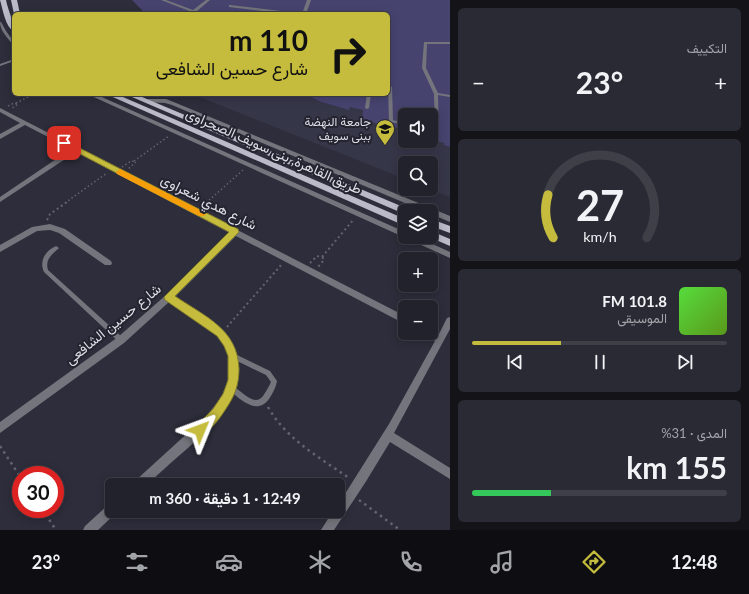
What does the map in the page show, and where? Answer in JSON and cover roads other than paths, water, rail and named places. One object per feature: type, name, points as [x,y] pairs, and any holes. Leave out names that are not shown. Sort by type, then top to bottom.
[{"type":"main road","points":[[3,0],[7,17],[12,26]]},
{"type":"main road","points":[[14,0],[17,12]]},
{"type":"main road","name":"طريق القاهرة, بنى سويف الصحراوى","points":[[114,96],[177,128],[398,220]]},
{"type":"main road","name":"طريق القاهرة, بنى سويف الصحراوى","points":[[135,96],[398,208]]},
{"type":"main road","points":[[177,128],[187,118]]},
{"type":"main road","points":[[389,204],[395,196]]},
{"type":"main road","points":[[438,225],[450,230]]},
{"type":"main road","points":[[438,237],[450,243]]},
{"type":"street","points":[[95,96],[177,128],[248,165],[398,232]]},
{"type":"street","points":[[148,101],[166,101],[174,104],[450,219]]},
{"type":"street","name":"شارع هدي شعراوى","points":[[0,110],[398,316]]},
{"type":"street","points":[[0,137],[25,123]]},
{"type":"street","points":[[0,200],[76,149]]},
{"type":"street","points":[[0,249],[35,229],[50,227],[62,231],[108,264]]},
{"type":"street","name":"شارع حسين الشافعى","points":[[0,428],[121,340],[169,297],[235,232]]},
{"type":"street","points":[[426,244],[450,255]]},
{"type":"street","points":[[147,478],[210,421],[223,405],[231,388],[235,372],[233,356],[221,333],[169,297]]},
{"type":"street","points":[[327,530],[358,485],[388,435],[450,320]]},
{"type":"street","points":[[388,435],[450,474]]},
{"type":"street","points":[[89,530],[105,515]]},
{"type":"lane","points":[[162,0],[192,12],[208,0]]},
{"type":"lane","points":[[305,12],[309,0]]},
{"type":"lane","points":[[230,6],[280,12]]},
{"type":"lane","points":[[0,23],[12,41]]},
{"type":"lane","points":[[436,108],[436,94],[424,68],[425,43],[450,43]]},
{"type":"lane","points":[[0,65],[12,61]]},
{"type":"lane","points":[[390,87],[391,121],[398,122]]},
{"type":"lane","points":[[436,94],[450,96]]},
{"type":"lane","points":[[367,108],[369,96]]},
{"type":"lane","points":[[56,248],[45,260],[44,264],[46,271],[121,340]]},
{"type":"lane","points":[[231,388],[252,403],[259,404],[265,400],[273,385],[273,378],[268,373],[233,356]]},
{"type":"place","name":"جامعة النهضة ببنى سويف","points":[[385,146]]}]
